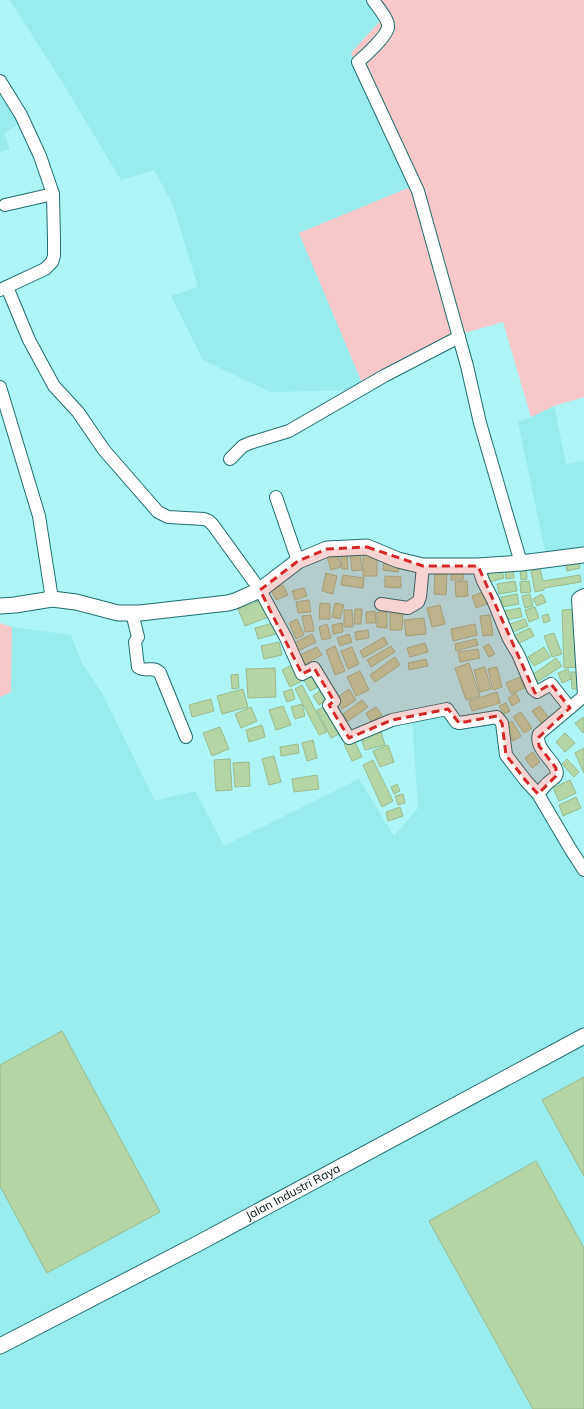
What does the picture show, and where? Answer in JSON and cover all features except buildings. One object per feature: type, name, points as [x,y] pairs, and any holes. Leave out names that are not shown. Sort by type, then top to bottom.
[{"type":"street","points":[[373,0],[387,21],[388,27],[385,34],[358,62],[418,191],[467,366],[480,422],[521,563]]},
{"type":"street","points":[[0,81],[21,115],[40,156],[53,194],[54,256],[52,262],[45,269],[4,288],[29,340],[54,386],[78,412],[104,450],[158,512],[168,517],[209,521],[260,590],[286,638],[302,674],[314,668],[334,701],[328,705],[349,738],[392,720],[447,709],[456,722],[459,723],[497,717],[502,723],[506,755],[538,794],[570,850],[584,870]]},
{"type":"street","points":[[5,205],[53,194]]},
{"type":"street","points":[[230,459],[243,446],[289,431],[384,376],[459,337]]},
{"type":"street","points":[[0,387],[39,516],[52,599]]},
{"type":"street","points":[[276,497],[298,561]]},
{"type":"street","points":[[0,606],[52,599],[76,602],[118,613],[132,613],[228,603],[260,590],[298,561],[327,549],[367,547],[398,560],[423,566],[478,566],[521,563],[584,555]]},
{"type":"street","points":[[381,604],[408,608],[418,602],[420,600],[423,566]]},
{"type":"street","points":[[478,566],[483,581],[533,689],[537,692],[551,684],[570,708]]},
{"type":"street","points":[[538,794],[549,781],[556,776],[557,773],[556,768],[540,746],[538,738],[542,731],[584,696],[578,599],[584,595]]},
{"type":"street","points":[[132,613],[138,637],[135,642],[138,667],[142,669],[155,669],[160,673],[186,737]]},
{"type":"street","name":"Jalan Industri Raya","points":[[0,1346],[199,1243],[584,1036]]},
{"type":"highlighted area","points":[[367,547],[423,566],[478,566],[535,693],[551,684],[570,708],[538,738],[539,746],[556,768],[556,776],[538,794],[506,755],[502,723],[497,716],[459,723],[448,709],[392,720],[349,738],[329,705],[334,701],[314,668],[302,674],[260,590],[298,561],[327,549]]},
{"type":"shaded area","points":[[10,0],[366,0],[380,21],[413,186],[365,390],[270,392],[203,360],[171,296],[198,287],[173,205],[154,170],[121,180],[67,90]]},
{"type":"shaded area","points":[[366,0],[584,0],[584,397],[554,406],[531,417],[503,322],[454,336],[365,390],[299,233],[413,186],[351,53],[380,21]]},
{"type":"shaded area","points":[[0,81],[25,120],[4,133],[10,149],[0,152]]},
{"type":"shaded area","points":[[554,406],[566,464],[584,461],[584,550],[546,556],[518,422]]},
{"type":"shaded area","points":[[0,623],[12,627],[11,692],[0,697]]},
{"type":"shaded area","points":[[12,627],[71,635],[82,663],[102,693],[155,801],[195,791],[224,846],[359,779],[394,836],[418,808],[412,716],[446,708],[456,724],[500,717],[504,753],[584,865],[584,1409],[0,1409],[0,697],[11,692]]}]
